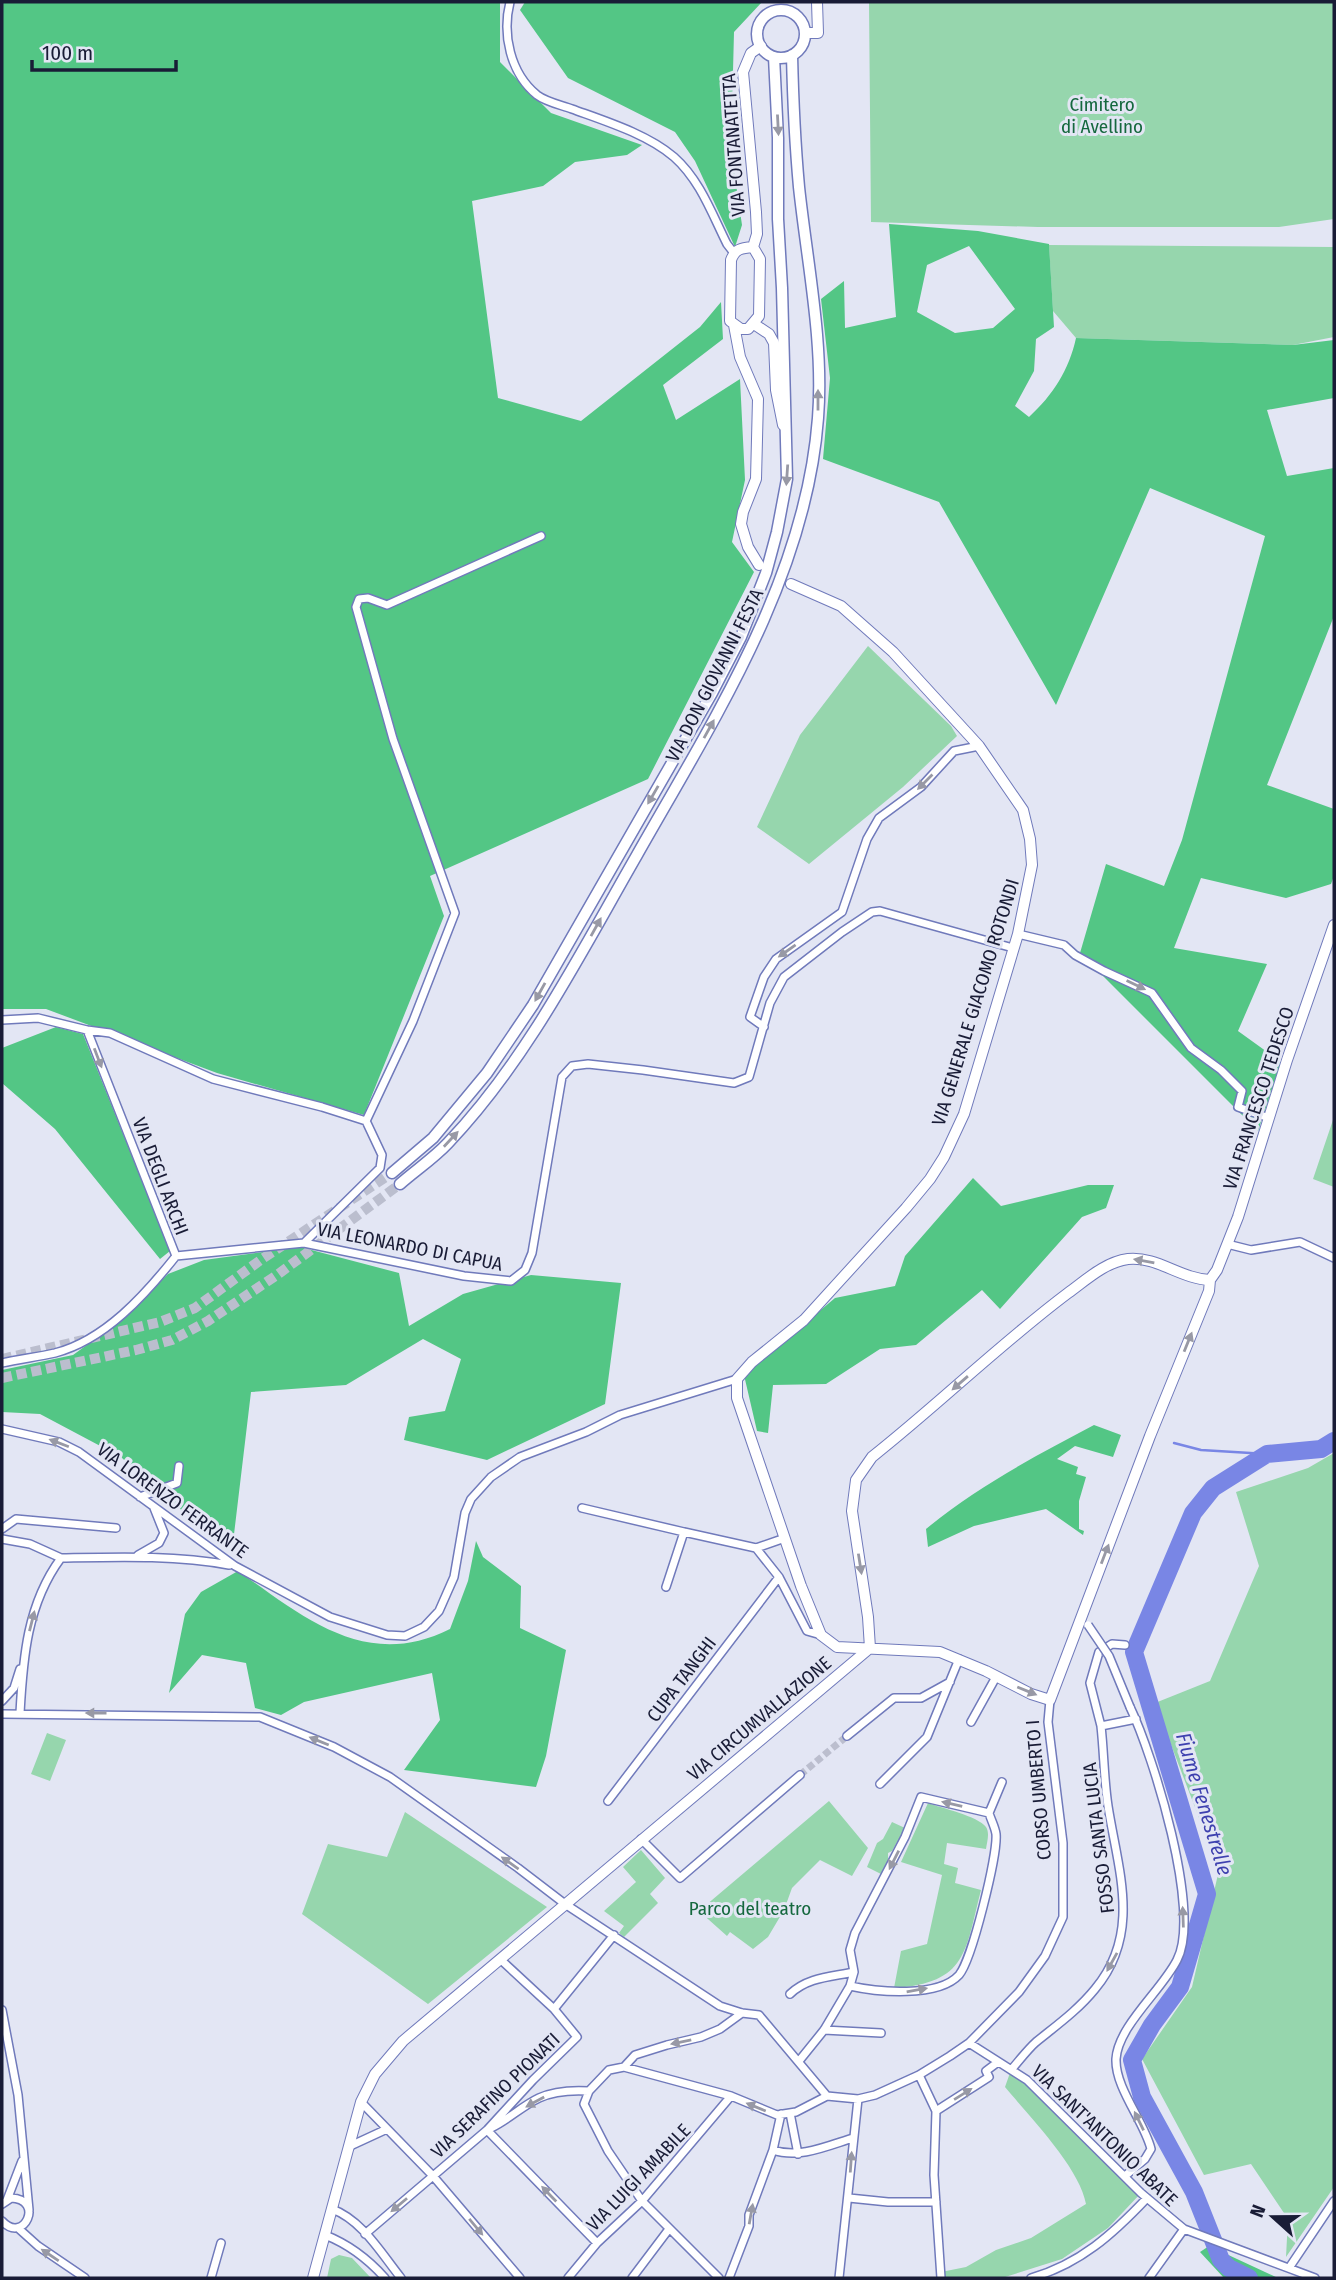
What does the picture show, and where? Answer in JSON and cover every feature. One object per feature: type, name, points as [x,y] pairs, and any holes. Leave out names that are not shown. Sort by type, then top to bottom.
[{"type":"main road","points":[[769,14],[788,7],[800,20],[805,33],[802,46],[792,55],[774,57],[761,46],[758,39],[760,25],[769,14],[772,2]]},
{"type":"main road","name":"VIA DON GIOVANNI FESTA","points":[[400,1184],[446,1145],[461,1128],[495,1088],[538,1023],[578,960],[690,763],[747,658],[778,589],[800,514],[818,419],[812,281],[799,186],[792,55]]},
{"type":"main road","name":"VIA DON GIOVANNI FESTA","points":[[392,1173],[433,1138],[487,1073],[520,1025],[712,693],[741,637],[766,573],[787,479],[788,441],[774,57]]},
{"type":"street","name":"VIA FONTANATETTA","points":[[510,2],[505,18],[509,52],[524,80],[538,96],[626,129],[672,155],[692,175],[734,253]]},
{"type":"street","points":[[805,33],[818,33],[817,2]]},
{"type":"street","name":"VIA FONTANATETTA","points":[[754,324],[759,316],[760,258],[753,247],[757,234],[756,212],[743,72],[751,53],[761,46]]},
{"type":"street","points":[[753,247],[739,249],[731,260],[730,321],[748,329],[754,324],[769,334],[774,343],[777,399],[788,441]]},
{"type":"street","points":[[734,325],[740,357],[758,399],[756,479],[741,524],[748,547],[759,565]]},
{"type":"street","points":[[366,1121],[413,1021],[455,913],[393,739],[356,607],[359,599],[368,598],[387,605],[541,536]]},
{"type":"street","name":"VIA GENERALE GIACOMO ROTONDI","points":[[737,1378],[752,1362],[804,1320],[906,1208],[937,1168],[964,1114],[1017,934],[1032,866],[1023,810],[979,746],[893,652],[841,606],[791,584]]},
{"type":"street","points":[[764,1027],[750,1017],[764,977],[776,959],[842,912],[867,839],[880,818],[920,787],[954,751],[979,746]]},
{"type":"street","name":"VIA LEONARDO DI CAPUA","points":[[304,1242],[464,1276],[511,1281],[525,1270],[532,1253],[562,1077],[572,1066],[588,1064],[734,1083],[749,1077],[770,1003],[784,977],[872,912],[880,911],[1013,948]]},
{"type":"street","name":"VIA FRANCESCO TEDESCO","points":[[1210,1280],[1227,1244],[1334,925]]},
{"type":"street","points":[[1017,934],[1064,945],[1074,955],[1152,993],[1191,1048],[1242,1091],[1238,1107],[1269,1118]]},
{"type":"street","points":[[2,1020],[38,1018],[110,1033],[213,1079],[366,1121],[382,1155],[380,1168],[304,1242],[176,1256]]},
{"type":"street","name":"VIA DEGLI ARCHI","points":[[2,1363],[57,1353],[91,1339],[131,1306],[176,1256],[87,1030]]},
{"type":"street","points":[[1227,1244],[1251,1250],[1300,1242],[1334,1258]]},
{"type":"street","points":[[870,1648],[852,1495],[856,1480],[872,1457],[1044,1311],[1102,1268],[1129,1259],[1141,1260],[1210,1280]]},
{"type":"street","name":"CORSO UMBERTO I","points":[[858,2099],[874,2095],[919,2075],[969,2043],[1027,1984],[1045,1956],[1063,1916],[1063,1843],[1048,1722],[1050,1700],[1085,1622],[1150,1436],[1209,1291],[1210,1280]]},
{"type":"street","points":[[737,1378],[737,1398],[821,1635]]},
{"type":"street","name":"VIA LORENZO FERRANTE","points":[[2,1429],[59,1442],[79,1452],[235,1566],[330,1617],[387,1635],[405,1636],[424,1627],[439,1611],[454,1577],[465,1513],[471,1499],[491,1477],[520,1457],[586,1432],[621,1415],[737,1378]]},
{"type":"street","points":[[140,1497],[177,1483],[179,1466]]},
{"type":"street","points":[[131,1558],[159,1543],[164,1533],[154,1508]]},
{"type":"street","points":[[582,1508],[756,1548],[785,1538]]},
{"type":"street","points":[[2,1529],[16,1518],[116,1528]]},
{"type":"street","points":[[666,1587],[684,1532]]},
{"type":"street","points":[[2,1539],[30,1544],[61,1558],[202,1560],[235,1566]]},
{"type":"street","points":[[756,1548],[779,1577],[807,1631],[821,1635],[837,1647],[940,1652],[1050,1700]]},
{"type":"street","points":[[2,1701],[14,1688],[40,1592],[61,1558]]},
{"type":"street","name":"CUPA TANGHI","points":[[608,1801],[779,1577]]},
{"type":"street","points":[[1085,1622],[1109,1656],[1136,1719],[1164,1804],[1177,1856],[1184,1923],[1179,1958],[1124,2035],[1116,2060],[1121,2079],[1151,2149],[1145,2159],[1125,2176]]},
{"type":"street","name":"FOSSO SANTA LUCIA","points":[[1011,2070],[1034,2044],[1065,2020],[1096,1988],[1116,1957],[1122,1937],[1125,1909],[1108,1807],[1101,1726],[1090,1683],[1099,1652],[1112,1644],[1125,1645]]},
{"type":"street","name":"VIA CIRCUMVALLAZIONE","points":[[313,2278],[361,2102],[375,2074],[403,2040],[870,1648]]},
{"type":"street","points":[[880,1784],[927,1737],[959,1659]]},
{"type":"street","points":[[20,1713],[23,1660]]},
{"type":"street","points":[[971,1722],[996,1677]]},
{"type":"street","points":[[847,1736],[894,1698],[921,1698],[951,1681]]},
{"type":"street","points":[[2,1714],[260,1717],[334,1747],[390,1777],[565,1904],[720,2006],[759,2015],[827,2096]]},
{"type":"street","points":[[1101,1726],[1136,1719]]},
{"type":"street","points":[[641,1839],[680,1878],[800,1775]]},
{"type":"street","points":[[849,1986],[875,1992],[908,1992],[942,1985],[960,1975],[975,1939],[984,1903],[996,1835],[989,1813],[1002,1782]]},
{"type":"street","points":[[799,2061],[824,2031],[849,1986],[854,1972],[850,1950],[855,1933],[905,1837],[921,1797],[989,1813]]},
{"type":"street","name":"VIA SERAFINO PIONATI","points":[[365,2234],[487,2130],[577,2037],[554,2009],[614,1935]]},
{"type":"street","points":[[500,1959],[554,2009]]},
{"type":"street","points":[[790,1994],[801,1984],[854,1972]]},
{"type":"street","points":[[2,2010],[18,2095],[29,2210],[26,2223],[18,2228],[2,2224]]},
{"type":"street","points":[[624,2067],[635,2055],[701,2037],[720,2029],[742,2013]]},
{"type":"street","points":[[824,2031],[881,2033]]},
{"type":"street","name":"VIA SANT'ANTONIO ABATE","points":[[969,2043],[1027,2080],[1147,2198],[1184,2229],[1315,2278]]},
{"type":"street","points":[[936,2110],[989,2077],[986,2071],[998,2062]]},
{"type":"street","points":[[719,2278],[642,2201],[594,2126],[584,2104],[589,2091],[609,2070],[624,2067],[731,2096],[777,2115],[790,2113],[827,2096],[858,2099],[839,2278]]},
{"type":"street","points":[[919,2075],[936,2110],[932,2145],[941,2278]]},
{"type":"street","points":[[589,2091],[569,2090],[539,2098],[505,2122],[487,2130],[597,2243]]},
{"type":"street","name":"VIA LUIGI AMABILE","points":[[568,2278],[597,2243],[642,2201],[731,2096]]},
{"type":"street","points":[[361,2102],[433,2176],[520,2278]]},
{"type":"street","points":[[790,2113],[798,2154]]},
{"type":"street","points":[[729,2278],[749,2226],[749,2215],[773,2150],[781,2114]]},
{"type":"street","points":[[348,2147],[387,2129]]},
{"type":"street","points":[[773,2150],[783,2154],[798,2154],[853,2138]]},
{"type":"street","points":[[3,2203],[23,2157]]},
{"type":"street","points":[[849,2198],[888,2202],[936,2202]]},
{"type":"street","points":[[1031,2278],[1065,2266],[1094,2249],[1113,2234],[1147,2198]]},
{"type":"street","points":[[3,2203],[20,2199],[29,2210]]},
{"type":"street","points":[[1289,2268],[1334,2201]]},
{"type":"street","points":[[332,2208],[345,2214],[365,2234],[401,2278]]},
{"type":"street","points":[[18,2228],[38,2246],[85,2278]]},
{"type":"street","points":[[632,2278],[669,2229]]},
{"type":"street","points":[[1149,2278],[1184,2229]]},
{"type":"street","points":[[325,2235],[355,2250],[385,2278]]},
{"type":"street","points":[[211,2278],[220,2243]]},
{"type":"green space","points":[[2,2],[500,2],[500,62],[551,113],[642,145],[627,155],[575,162],[543,186],[472,201],[498,398],[581,421],[700,327],[721,302],[723,339],[663,385],[676,420],[740,379],[745,480],[732,542],[754,572],[648,779],[430,876],[444,916],[364,1115],[217,1073],[46,1009],[2,1009]]},
{"type":"green space","points":[[525,2],[762,2],[734,32],[731,150],[742,225],[735,247],[695,161],[675,132],[568,78],[520,10]]},
{"type":"green space","name":"Cimitero di Avellino","points":[[869,2],[1334,2],[1334,219],[1279,227],[1038,227],[871,222]]},
{"type":"green space","points":[[889,224],[978,231],[1049,244],[1054,327],[1036,339],[1034,371],[1015,406],[1029,417],[1059,381],[1076,338],[1293,345],[1334,340],[1334,398],[1267,410],[1287,476],[1334,468],[1334,616],[1267,785],[1334,809],[1334,876],[1331,884],[1286,898],[1201,878],[1174,948],[1267,964],[1238,1031],[1281,1062],[1258,1131],[1080,953],[1106,864],[1164,886],[1182,840],[1265,536],[1150,488],[1056,705],[939,502],[823,459],[830,378],[821,299],[844,281],[845,328],[896,317]],"holes":[[[969,246],[1015,309],[993,328],[955,333],[917,312],[927,265]]]},
{"type":"green space","points":[[1049,245],[1334,247],[1334,337],[1293,345],[1076,338],[1053,311]]},
{"type":"green space","points":[[868,646],[951,726],[957,736],[903,787],[809,864],[757,827],[800,735]]},
{"type":"green space","points":[[56,1027],[83,1034],[170,1251],[160,1259],[55,1129],[2,1083],[2,1048]]},
{"type":"green space","points":[[1334,1117],[1334,1187],[1313,1179]]},
{"type":"green space","points":[[973,1178],[1001,1206],[1088,1185],[1114,1185],[1106,1208],[1082,1217],[1000,1309],[982,1290],[916,1345],[880,1349],[826,1384],[773,1385],[768,1433],[757,1431],[744,1375],[835,1298],[895,1286],[905,1256]]},
{"type":"green space","points":[[300,1247],[399,1273],[409,1326],[463,1294],[531,1275],[621,1283],[605,1404],[487,1460],[404,1440],[409,1417],[445,1411],[461,1359],[423,1339],[346,1385],[251,1392],[232,1551],[147,1482],[121,1457],[40,1414],[2,1412],[2,1370],[73,1355],[113,1326],[168,1274],[204,1260]]},
{"type":"green space","points":[[1094,1425],[1121,1435],[1113,1457],[1075,1446],[1057,1459],[1078,1467],[1076,1474],[1086,1477],[1079,1501],[1079,1529],[1084,1531],[1083,1535],[1046,1509],[974,1526],[928,1547],[926,1529],[965,1499]]},
{"type":"green space","points":[[1334,1453],[1334,2187],[1286,2257],[1288,2219],[1251,2164],[1204,2175],[1142,2059],[1192,1987],[1219,1870],[1155,1703],[1210,1681],[1259,1566],[1236,1492],[1308,1468]]},
{"type":"green space","points":[[476,1541],[483,1557],[521,1586],[520,1628],[566,1650],[546,1756],[536,1787],[404,1770],[440,1720],[432,1673],[304,1702],[281,1715],[255,1708],[246,1663],[202,1655],[169,1693],[185,1614],[201,1592],[238,1571],[312,1621],[364,1641],[391,1644],[420,1640],[450,1629],[468,1581]]},
{"type":"green space","points":[[47,1733],[66,1740],[50,1781],[31,1774]]},
{"type":"green space","name":"Parco del teatro","points":[[829,1801],[868,1848],[852,1876],[820,1860],[792,1888],[784,1910],[768,1937],[753,1949],[730,1932],[727,1936],[699,1911]]},
{"type":"green space","points":[[928,1803],[968,1816],[986,1827],[986,1849],[947,1843],[944,1864],[958,1868],[955,1883],[981,1890],[966,1946],[950,1971],[937,1979],[918,1985],[894,1988],[901,1951],[927,1944],[942,1875],[901,1862]]},
{"type":"green space","points":[[405,1812],[547,1907],[428,2004],[302,1914],[328,1844],[387,1857]]},
{"type":"green space","points":[[892,1822],[905,1828],[892,1851],[888,1853],[888,1860],[881,1874],[867,1867],[877,1843],[883,1839]]},
{"type":"green space","points":[[641,1850],[665,1878],[650,1894],[658,1903],[624,1937],[619,1933],[624,1926],[604,1911],[636,1882],[623,1867]]},
{"type":"green space","points":[[1011,2070],[1027,2080],[1141,2193],[1108,2228],[1062,2259],[1002,2278],[941,2278],[941,2272],[966,2267],[996,2250],[1031,2238],[1086,2204],[1082,2190],[1064,2159],[1005,2087]]},
{"type":"green space","points":[[1209,2246],[1278,2278],[1224,2278],[1200,2252]]},
{"type":"green space","points":[[339,2255],[352,2258],[371,2278],[327,2278],[331,2259]]},
{"type":"waterway","name":"Fiume Fenestrelle","points":[[1249,2278],[1229,2268],[1221,2260],[1194,2192],[1142,2097],[1132,2060],[1152,2025],[1180,1987],[1207,1894],[1134,1652],[1193,1513],[1213,1488],[1267,1454],[1321,1449],[1334,1441]]},
{"type":"waterway","points":[[1174,1443],[1201,1450],[1267,1454]]},
{"type":"tunnel","points":[[2,1359],[160,1322],[195,1308],[262,1259],[392,1173]]},
{"type":"tunnel","points":[[2,1378],[172,1340],[208,1321],[277,1275],[400,1184]]},
{"type":"tunnel","points":[[800,1775],[847,1736]]}]
